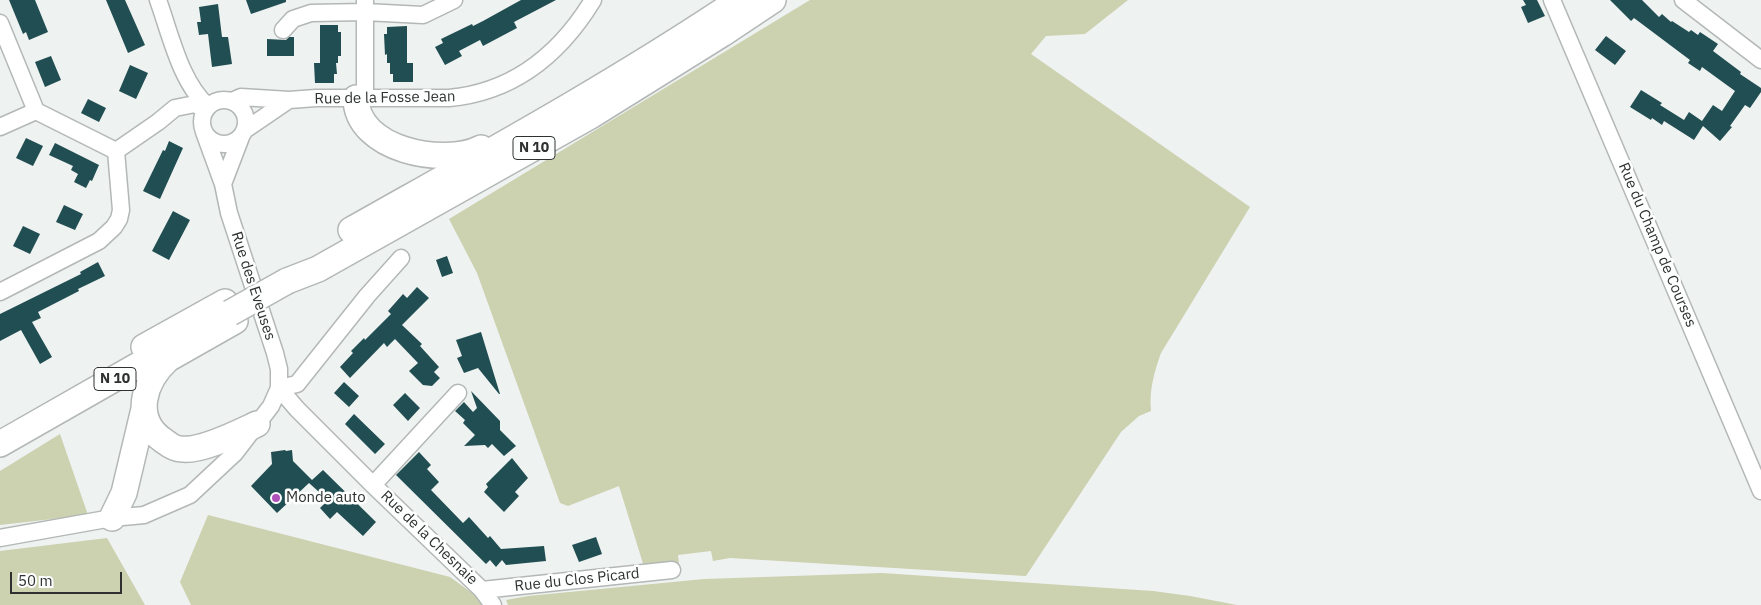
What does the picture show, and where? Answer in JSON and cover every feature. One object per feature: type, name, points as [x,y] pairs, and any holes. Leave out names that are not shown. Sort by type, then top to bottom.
[{"type":"main road","name":"N 10","points":[[0,444],[287,280],[699,27],[739,0]]},
{"type":"main road","name":"N 10","points":[[287,280],[318,269],[592,116],[773,0]]},
{"type":"main road","points":[[361,98],[356,106],[361,118],[372,132],[391,144],[404,149],[446,156],[460,155],[477,149],[548,112],[566,108]]},
{"type":"main road","points":[[112,518],[124,493],[144,409],[146,390],[159,368],[168,359],[230,312]]},
{"type":"main road","name":"N 10","points":[[0,425],[230,312]]},
{"type":"main road","points":[[144,409],[150,427],[158,437],[179,449],[190,449],[218,441],[257,424]]},
{"type":"street","name":"Rue des Eveuses","points":[[158,0],[186,79],[198,98],[205,117],[229,213],[275,353],[279,388]]},
{"type":"street","points":[[284,30],[293,18],[311,13],[365,6],[423,15],[454,0]]},
{"type":"street","name":"Rue de la Fosse Jean","points":[[228,101],[240,97],[289,100],[449,98],[468,96],[519,77],[558,47],[593,0]]},
{"type":"street","name":"Rue du Champ de Courses","points":[[1552,0],[1761,491]]},
{"type":"street","points":[[1683,0],[1761,60]]},
{"type":"street","points":[[361,98],[365,6]]},
{"type":"street","points":[[0,24],[36,111],[116,152]]},
{"type":"street","points":[[175,108],[186,79],[243,110],[246,124],[223,184]]},
{"type":"street","points":[[116,152],[175,108],[195,104],[205,117],[212,141],[230,144],[289,100]]},
{"type":"street","points":[[205,117],[213,102],[228,101]]},
{"type":"street","points":[[0,127],[36,111]]},
{"type":"street","points":[[158,122],[183,114],[205,117]]},
{"type":"street","points":[[0,292],[98,241],[114,227],[119,219],[121,210],[116,152]]},
{"type":"street","points":[[0,538],[112,518],[144,515],[190,495],[235,453],[271,406],[279,388],[296,384],[367,296],[401,258]]},
{"type":"street","name":"Rue de la Chesnaie","points":[[279,388],[297,409],[482,590],[492,605]]},
{"type":"street","points":[[373,484],[458,393]]},
{"type":"street","name":"Rue du Clos Picard","points":[[482,590],[672,570]]},
{"type":"green space","points":[[810,0],[1128,0],[1085,34],[1046,36],[1031,54],[1250,207],[1161,353],[1153,382],[1151,411],[1139,416],[1121,432],[1026,576],[730,558],[713,561],[711,551],[678,555],[679,564],[645,570],[619,486],[568,506],[560,503],[477,273],[449,219]]},
{"type":"green space","points":[[60,434],[88,515],[0,525],[0,471]]},
{"type":"green space","points":[[208,515],[450,577],[475,595],[482,605],[191,605],[180,582]]},
{"type":"green space","points":[[107,538],[145,605],[0,605],[0,551]]},
{"type":"green space","points":[[882,573],[1153,591],[1237,605],[508,605],[506,600],[528,596],[704,579]]},
{"type":"building","points":[[9,0],[35,0],[48,32],[29,40],[26,32],[23,34]]},
{"type":"building","points":[[106,0],[125,0],[145,45],[128,53]]},
{"type":"building","points":[[246,0],[286,0],[286,2],[251,14]]},
{"type":"building","points":[[521,0],[556,0],[514,22],[517,28],[483,46],[480,40],[459,51],[462,56],[445,65],[435,47],[443,43],[441,39],[472,24],[473,26]]},
{"type":"building","points":[[1523,0],[1537,0],[1545,16],[1528,23],[1521,7],[1526,5]]},
{"type":"building","points":[[1610,0],[1642,0],[1659,17],[1662,14],[1671,22],[1689,32],[1691,30],[1698,35],[1700,32],[1718,44],[1713,51],[1741,72],[1740,74],[1761,88],[1761,92],[1750,108],[1745,105],[1730,126],[1732,127],[1720,141],[1703,126],[1694,140],[1664,121],[1662,125],[1630,107],[1641,90],[1684,120],[1689,112],[1702,121],[1713,105],[1722,111],[1735,91],[1702,67],[1700,71],[1688,63],[1690,60],[1634,18],[1631,21]]},
{"type":"building","points":[[218,4],[222,37],[228,37],[232,64],[212,67],[208,34],[199,35],[197,22],[201,22],[199,7]]},
{"type":"building","points":[[320,25],[338,25],[338,32],[341,32],[341,56],[338,56],[338,63],[336,63],[337,74],[334,74],[334,83],[315,83],[314,63],[320,63]]},
{"type":"building","points":[[407,26],[407,63],[413,63],[413,82],[393,82],[393,74],[390,74],[390,63],[387,63],[387,54],[385,55],[384,34],[387,34],[387,27]]},
{"type":"building","points":[[1606,36],[1626,51],[1615,65],[1595,50]]},
{"type":"building","points":[[289,37],[294,37],[294,56],[267,56],[267,39],[286,40]]},
{"type":"building","points":[[51,56],[61,80],[45,87],[35,62]]},
{"type":"building","points":[[130,65],[148,73],[136,99],[119,91]]},
{"type":"building","points":[[88,99],[106,108],[99,122],[81,113]]},
{"type":"building","points":[[26,138],[43,146],[33,166],[16,158]]},
{"type":"building","points":[[169,141],[183,148],[160,199],[143,191]]},
{"type":"building","points":[[55,143],[99,165],[92,181],[90,180],[86,188],[74,182],[78,174],[71,170],[73,166],[49,155]]},
{"type":"building","points":[[64,205],[83,214],[75,230],[56,222]]},
{"type":"building","points":[[173,211],[190,220],[169,260],[152,251]]},
{"type":"building","points":[[23,226],[40,234],[30,254],[13,246]]},
{"type":"building","points":[[447,256],[453,273],[442,277],[436,260]]},
{"type":"building","points":[[98,262],[105,276],[38,312],[41,318],[32,322],[52,357],[40,364],[21,330],[0,341],[0,314],[81,274],[80,272]]},
{"type":"building","points":[[417,287],[429,298],[402,325],[422,344],[420,346],[439,367],[434,372],[440,378],[432,386],[423,385],[409,371],[418,363],[395,339],[387,347],[384,343],[350,378],[340,367],[353,353],[351,351],[391,314],[388,311],[403,294],[407,298]]},
{"type":"building","points":[[481,332],[500,394],[478,368],[464,373],[457,358],[462,356],[456,340]]},
{"type":"building","points":[[344,382],[359,396],[349,407],[334,393]]},
{"type":"building","points":[[471,391],[500,421],[500,430],[516,446],[504,456],[492,444],[488,448],[485,445],[464,446],[475,435],[463,423],[465,420],[455,411],[464,402],[473,412],[477,408]]},
{"type":"building","points":[[405,393],[420,408],[408,421],[393,405]]},
{"type":"building","points":[[354,414],[385,444],[375,454],[345,424]]},
{"type":"building","points":[[292,450],[293,461],[312,480],[323,470],[376,522],[363,536],[337,512],[330,519],[320,508],[328,500],[309,483],[277,513],[251,486],[272,464],[271,452]]},
{"type":"building","points":[[419,452],[431,465],[427,469],[439,482],[431,490],[463,523],[469,517],[501,549],[544,546],[546,561],[506,565],[502,560],[496,567],[490,560],[486,564],[396,475]]},
{"type":"building","points":[[512,458],[528,478],[515,492],[519,496],[504,512],[484,492],[488,487],[486,484]]},
{"type":"building","points":[[596,537],[602,554],[579,562],[572,545]]},
{"type":"place","name":"Monde auto","points":[[276,498]]}]
